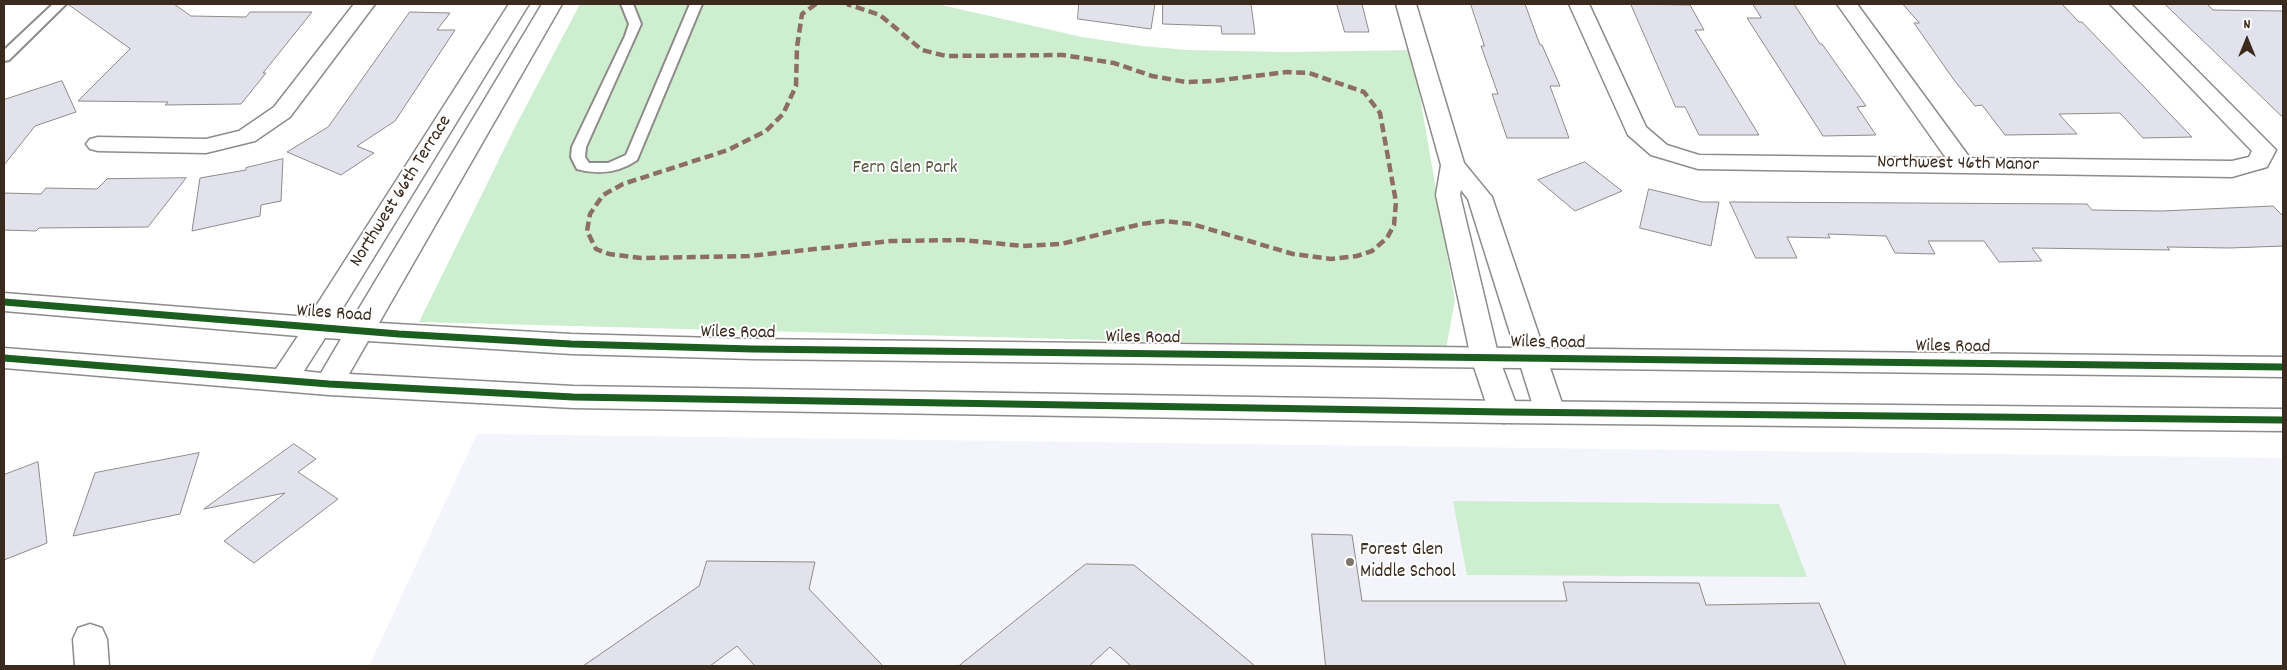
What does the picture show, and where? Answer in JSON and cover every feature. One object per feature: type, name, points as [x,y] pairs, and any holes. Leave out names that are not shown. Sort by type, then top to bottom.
[{"type":"street","points":[[98,144],[206,146],[247,136],[282,112],[365,4]]},
{"type":"street","name":"Northwest 66th Terrace","points":[[284,380],[519,4]]},
{"type":"street","name":"Northwest 66th Terrace","points":[[329,384],[552,4]]},
{"type":"street","points":[[1406,4],[1453,165],[1480,197],[1550,412]]},
{"type":"street","name":"Northwest 46th Manor","points":[[1579,4],[1636,130],[1658,150],[1698,162],[2232,169],[2260,162],[2264,150],[2120,4]]},
{"type":"street","points":[[1847,4],[1963,165]]},
{"type":"street","points":[[1453,165],[1448,195],[1485,358],[1504,412]]},
{"type":"street","name":"Wiles Road","points":[[4,302],[316,329],[571,344],[752,349],[2283,367]]},
{"type":"street","points":[[4,358],[329,384],[592,398],[1504,412],[2283,420]]},
{"type":"lane","points":[[4,57],[60,4]]},
{"type":"lane","points":[[627,4],[635,24],[631,36],[579,147],[578,158],[582,166],[595,170],[623,164],[632,157],[696,4]]},
{"type":"shaded area","name":"Forest Glen Middle School","points":[[477,434],[2283,458],[2283,666],[369,666]]},
{"type":"green space","name":"Fern Glen Park","points":[[580,4],[937,4],[1082,37],[1142,46],[1187,50],[1288,52],[1412,50],[1455,300],[1446,349],[419,322],[515,127]]},
{"type":"green space","points":[[1453,501],[1779,504],[1807,577],[1467,575]]},
{"type":"building","points":[[68,4],[174,4],[191,16],[246,17],[250,12],[312,12],[263,73],[266,73],[241,104],[165,105],[168,102],[78,101],[130,49]]},
{"type":"building","points":[[1079,4],[1155,4],[1151,29],[1078,19]]},
{"type":"building","points":[[1163,4],[1251,4],[1255,34],[1222,34],[1221,26],[1163,24]]},
{"type":"building","points":[[1337,4],[1362,4],[1369,32],[1345,32]]},
{"type":"building","points":[[1471,4],[1525,4],[1540,45],[1542,45],[1560,86],[1550,86],[1569,138],[1507,138],[1492,94],[1498,94],[1481,46],[1484,46]]},
{"type":"building","points":[[1631,4],[1690,5],[1704,30],[1695,30],[1759,135],[1699,135],[1685,107],[1676,107]]},
{"type":"building","points":[[1753,4],[1794,4],[1820,44],[1822,44],[1866,106],[1857,107],[1876,135],[1823,136],[1747,18],[1761,18]]},
{"type":"building","points":[[1903,4],[2062,4],[2079,22],[2082,22],[2192,137],[2143,138],[2120,113],[2059,114],[2077,134],[2005,135],[1982,105],[1975,106],[1954,80],[1914,23],[1919,23]]},
{"type":"building","points":[[2165,4],[2207,4],[2213,10],[2283,11],[2283,117]]},
{"type":"building","points":[[410,12],[450,13],[437,30],[455,30],[395,121],[357,146],[374,153],[341,175],[287,152],[328,127]]},
{"type":"building","points":[[62,81],[76,112],[35,126],[4,165],[4,100]]},
{"type":"building","points":[[283,159],[281,201],[261,205],[260,216],[192,231],[200,178],[246,170],[246,168]]},
{"type":"building","points":[[1585,162],[1622,191],[1575,211],[1538,180]]},
{"type":"building","points":[[186,178],[148,227],[39,228],[36,231],[4,230],[4,193],[41,194],[46,188],[97,189],[107,179]]},
{"type":"building","points":[[1649,189],[1702,202],[1719,202],[1711,246],[1640,228]]},
{"type":"building","points":[[1730,202],[2087,204],[2092,210],[2162,211],[2273,206],[2283,216],[2283,246],[2230,248],[2167,247],[2170,250],[2032,248],[2042,261],[1999,262],[1984,241],[1928,241],[1935,254],[1895,253],[1886,236],[1828,234],[1830,238],[1787,237],[1797,258],[1756,258]]},
{"type":"building","points":[[294,444],[316,459],[298,472],[338,499],[254,563],[224,541],[285,493],[204,509]]},
{"type":"building","points":[[199,453],[180,514],[73,536],[95,473]]},
{"type":"building","points":[[38,462],[47,543],[4,560],[4,475]]},
{"type":"building","name":"Forest Glen Middle School","points":[[1312,534],[1352,535],[1362,601],[1567,601],[1563,582],[1699,583],[1706,605],[1819,603],[1846,666],[1326,666]]},
{"type":"building","points":[[707,561],[815,562],[809,589],[883,666],[755,666],[737,646],[710,666],[583,666],[699,586]]},
{"type":"building","points":[[1086,564],[1134,565],[1255,666],[1131,666],[1110,647],[1089,666],[959,666]]},
{"type":"marked path","points":[[816,4],[802,14],[797,47],[796,86],[783,114],[766,131],[728,150],[623,184],[603,195],[590,214],[587,231],[596,249],[609,254],[641,258],[749,256],[891,241],[963,240],[1023,246],[1061,244],[1141,224],[1165,221],[1192,224],[1293,254],[1331,259],[1357,256],[1372,251],[1387,238],[1394,225],[1396,202],[1380,113],[1364,92],[1309,73],[1287,72],[1214,81],[1186,82],[1152,76],[1114,63],[1063,55],[946,56],[922,50],[880,15],[847,4]]},
{"type":"cycle path","points":[[4,302],[399,334],[571,344],[752,349],[2283,367]]},
{"type":"cycle path","points":[[4,358],[329,384],[573,397],[1504,412],[2283,420]]},
{"type":"place","name":"Forest Glen Middle School","points":[[1350,562]]}]
